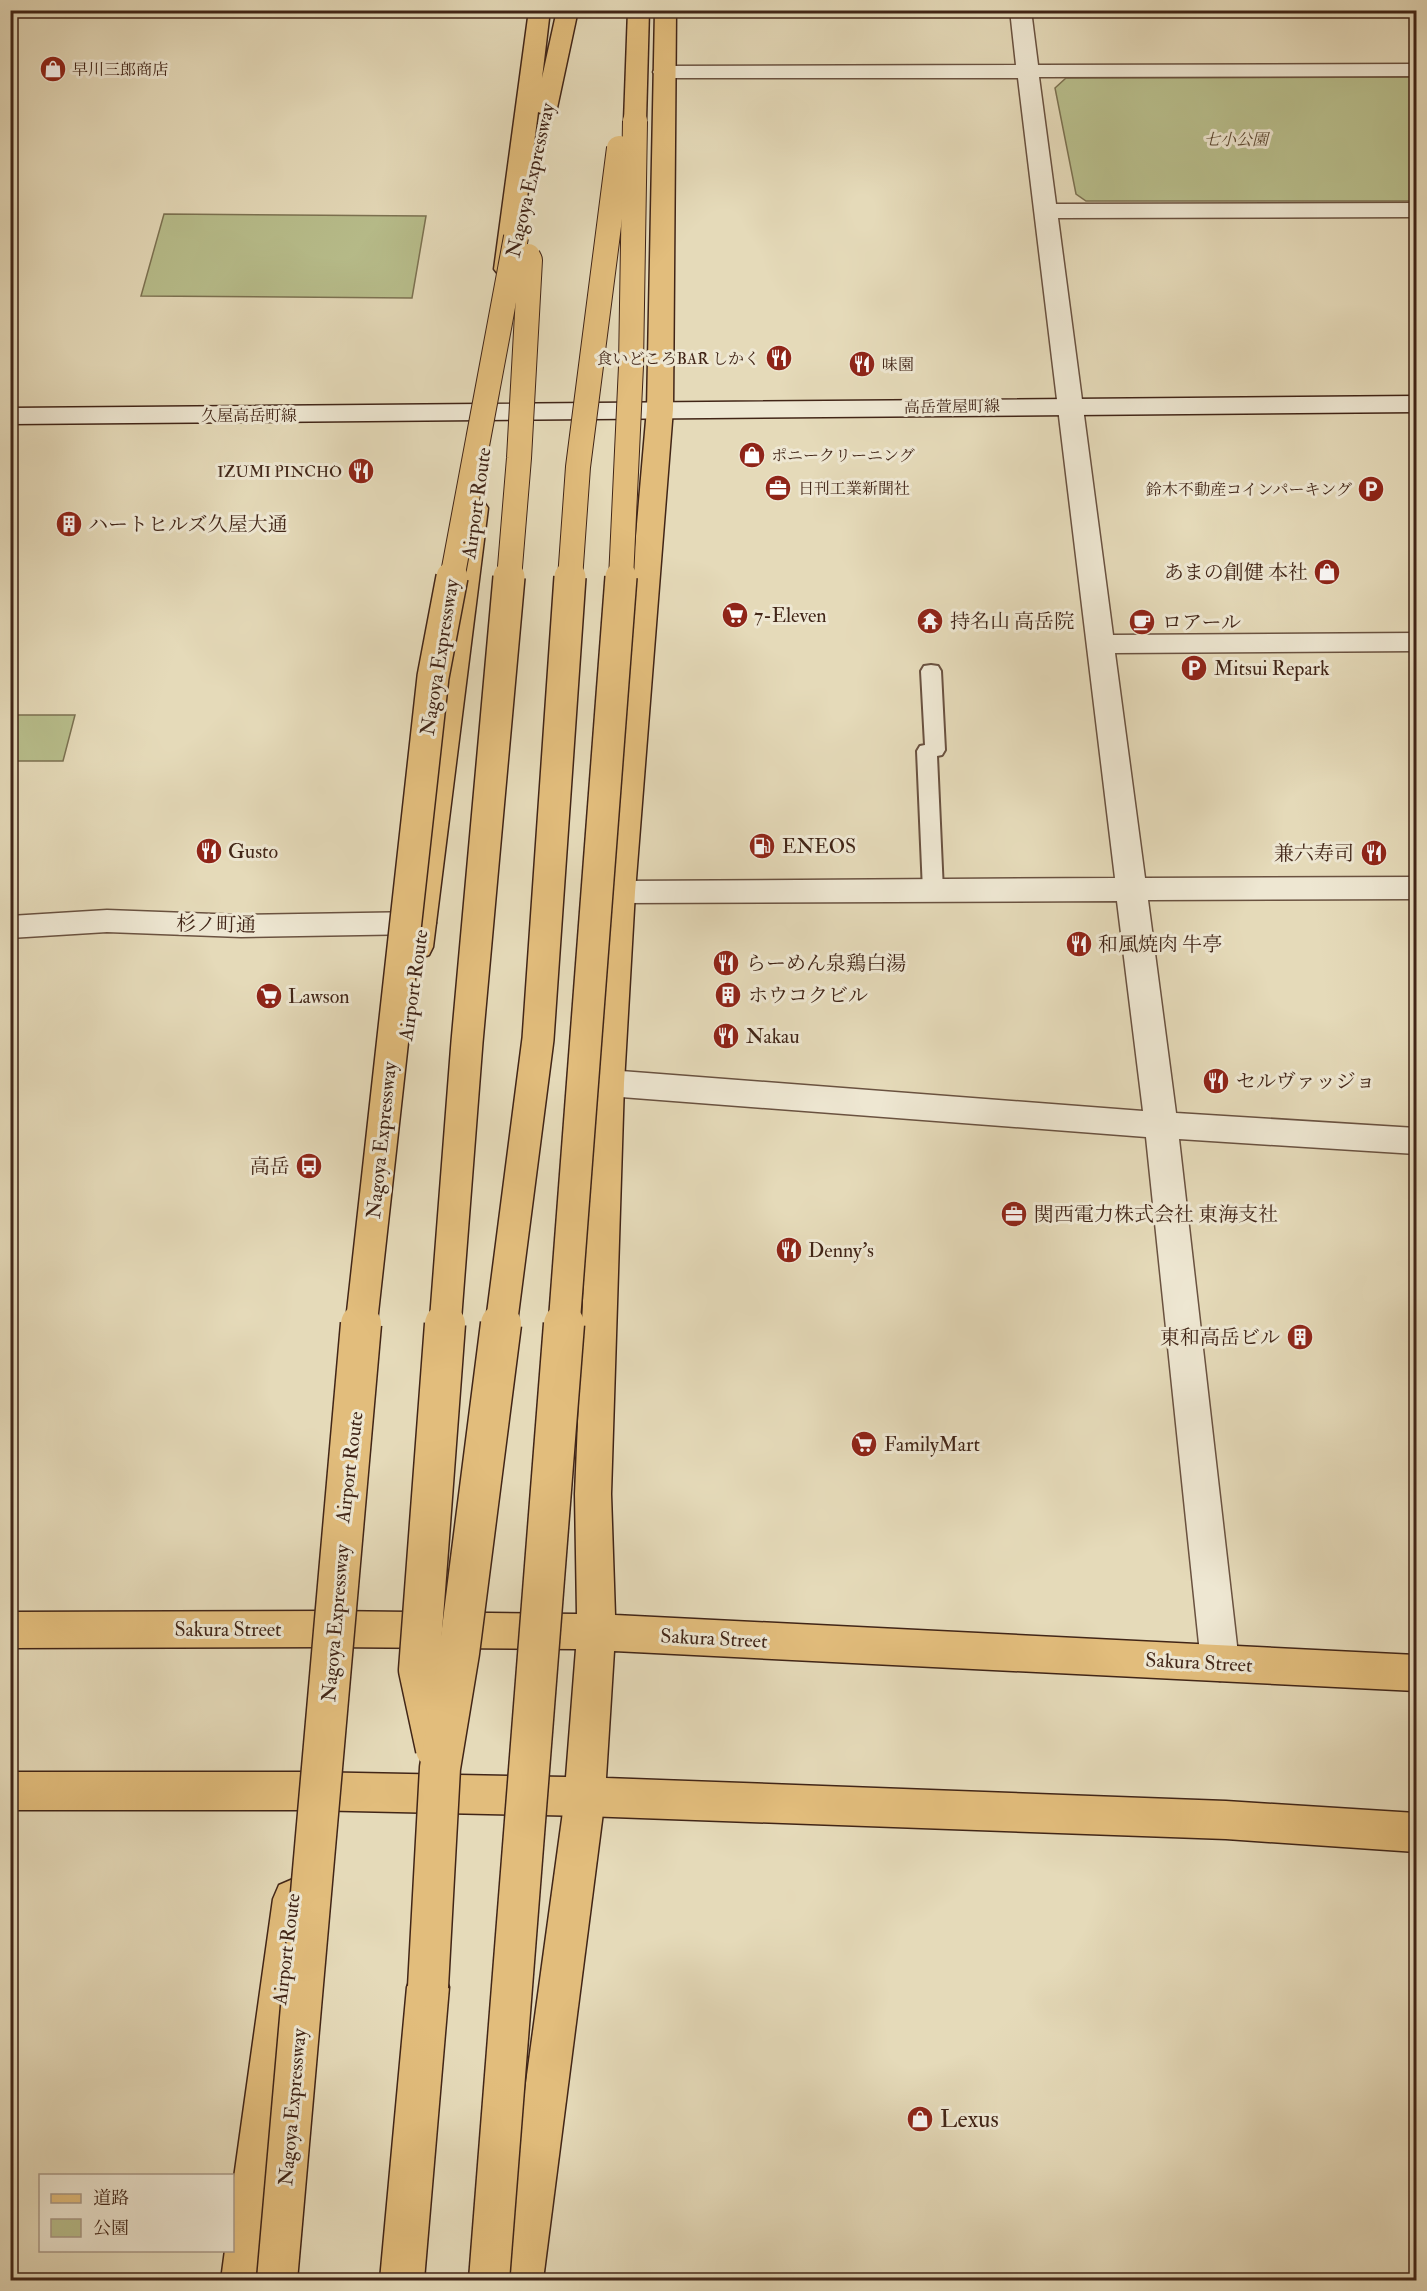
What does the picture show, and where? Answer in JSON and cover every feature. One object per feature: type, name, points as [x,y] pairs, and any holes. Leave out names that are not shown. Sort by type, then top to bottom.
[{"type":"main road","name":"Airport Route","points":[[243,2280],[540,10]]},
{"type":"main road","name":"Nagoya Expressway","points":[[277,2280],[366,1271],[433,677],[516,237],[568,10]]},
{"type":"main road","points":[[489,2280],[615,683],[631,411],[636,245],[634,121],[639,10]]},
{"type":"main road","points":[[520,2280],[585,1797],[596,1632],[593,1494],[608,1083],[620,892],[660,410],[666,10]]},
{"type":"main road","points":[[402,2280],[428,1987],[440,1768],[459,1653],[538,1040],[579,455],[619,147],[634,121]]},
{"type":"main road","points":[[440,1768],[419,1670],[467,1042],[501,681],[519,458],[530,260],[516,237]]},
{"type":"main road","name":"Sakura Street","points":[[10,1630],[328,1629],[596,1632],[1416,1673]]},
{"type":"main road","points":[[10,1791],[307,1791],[585,1797],[1226,1820],[1416,1833]]},
{"type":"street","points":[[1020,10],[1161,1125],[1220,1663]]},
{"type":"street","points":[[664,72],[1416,70]]},
{"type":"street","points":[[1046,211],[1416,210]]},
{"type":"street","name":"高岳萱屋町線","points":[[488,413],[1070,404],[1416,404]]},
{"type":"street","name":"久屋高岳町線","points":[[10,416],[488,413]]},
{"type":"street","points":[[1100,644],[1416,642]]},
{"type":"street","points":[[620,892],[1416,888]]},
{"type":"street","name":"杉ノ町通","points":[[10,927],[107,921],[241,926],[421,923]]},
{"type":"street","points":[[608,1083],[1161,1125],[1416,1141]]},
{"type":"lane","points":[[931,671],[935,750],[927,751],[933,891]]},
{"type":"green space","name":"七小公園","points":[[1416,77],[1416,201],[1086,201],[1076,194],[1055,88],[1066,78]]},
{"type":"green space","points":[[164,214],[426,216],[412,298],[141,296]]},
{"type":"green space","points":[[11,715],[75,715],[63,761],[11,761]]},
{"type":"place","name":"早川三郎商店","points":[[53,69]]},
{"type":"place","name":"食いどころBAR しかく","points":[[779,358]]},
{"type":"place","name":"味園","points":[[862,364]]},
{"type":"place","name":"ポニークリーニング","points":[[752,455]]},
{"type":"place","name":"IZUMI PINCHO","points":[[361,471]]},
{"type":"place","name":"日刊工業新聞社","points":[[778,488]]},
{"type":"place","name":"鈴木不動産コインパーキング","points":[[1371,489]]},
{"type":"place","name":"ハートヒルズ久屋大通","points":[[69,524]]},
{"type":"place","name":"あまの創健 本社","points":[[1327,572]]},
{"type":"place","name":"7-Eleven","points":[[735,615]]},
{"type":"place","name":"持名山 高岳院","points":[[930,621]]},
{"type":"place","name":"ロアール","points":[[1142,622]]},
{"type":"place","name":"Mitsui Repark","points":[[1194,668]]},
{"type":"place","name":"ENEOS","points":[[762,846]]},
{"type":"place","name":"Gusto","points":[[209,851]]},
{"type":"place","name":"兼六寿司","points":[[1374,853]]},
{"type":"place","name":"和風焼肉 牛亭","points":[[1079,944]]},
{"type":"place","name":"らーめん泉鶏白湯","points":[[726,963]]},
{"type":"place","name":"ホウコクビル","points":[[728,995]]},
{"type":"place","name":"Lawson","points":[[269,996]]},
{"type":"place","name":"Nakau","points":[[726,1036]]},
{"type":"place","name":"セルヴァッジョ","points":[[1216,1081]]},
{"type":"place","name":"高岳","points":[[309,1166]]},
{"type":"place","name":"関西電力株式会社 東海支社","points":[[1014,1214]]},
{"type":"place","name":"Denny's","points":[[789,1250]]},
{"type":"place","name":"東和高岳ビル","points":[[1300,1337]]},
{"type":"place","name":"FamilyMart","points":[[864,1444]]},
{"type":"place","name":"Lexus","points":[[920,2119]]}]
